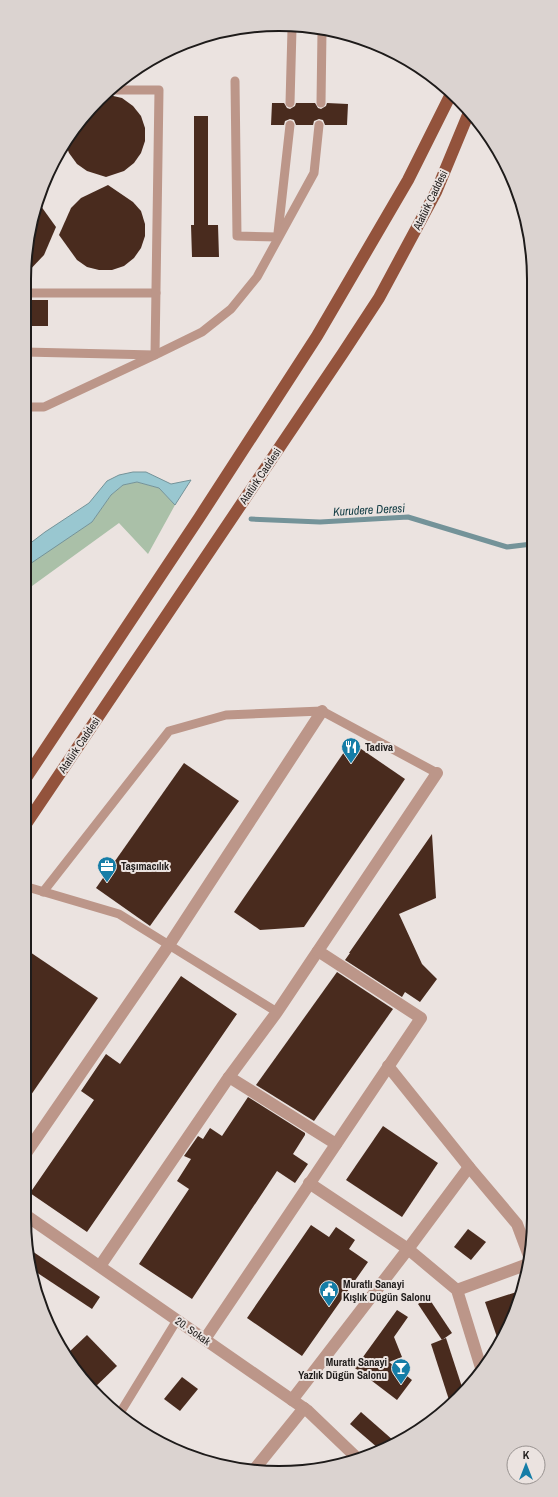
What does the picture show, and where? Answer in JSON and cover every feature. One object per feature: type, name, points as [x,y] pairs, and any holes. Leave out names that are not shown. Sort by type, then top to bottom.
[{"type":"main road","points":[[31,770],[199,518],[317,336],[408,180],[449,99]]},
{"type":"main road","name":"Atatürk Caddesi","points":[[31,817],[245,497],[343,354],[379,298],[436,192],[467,117]]},
{"type":"street","points":[[31,1146],[169,945],[322,711]]},
{"type":"street","points":[[100,1266],[229,1077],[277,1012],[436,773]]},
{"type":"street","points":[[205,1339],[421,1018],[318,951]]},
{"type":"street","points":[[388,1066],[517,1224],[525,1246]]},
{"type":"street","points":[[229,1077],[336,1144]]},
{"type":"street","points":[[292,1400],[469,1167]]},
{"type":"street","points":[[309,1183],[408,1249],[457,1290],[480,1364]]},
{"type":"street","name":"20. Sokak","points":[[31,1219],[304,1408],[354,1455]]},
{"type":"street","points":[[457,1290],[522,1266]]},
{"type":"street","points":[[257,1465],[304,1408]]},
{"type":"lane","points":[[290,103],[292,32]]},
{"type":"lane","points":[[321,103],[322,35]]},
{"type":"lane","points":[[235,81],[237,236],[278,237]]},
{"type":"lane","points":[[119,90],[159,90],[154,355]]},
{"type":"lane","points":[[278,237],[290,125]]},
{"type":"lane","points":[[31,407],[44,407],[202,332],[231,309],[257,276],[314,173],[319,125]]},
{"type":"lane","points":[[31,292],[156,293]]},
{"type":"lane","points":[[31,352],[154,355]]},
{"type":"lane","points":[[43,892],[169,731],[226,715],[322,711],[436,773]]},
{"type":"lane","points":[[31,888],[119,914],[277,1012]]},
{"type":"lane","points":[[122,1410],[177,1320]]},
{"type":"green space","points":[[137,482],[159,488],[175,505],[148,554],[119,523],[31,587],[31,562],[92,522],[111,495],[123,485]]},
{"type":"water","points":[[133,472],[146,472],[171,484],[191,480],[175,505],[159,488],[137,482],[123,485],[111,495],[92,522],[31,563],[31,543],[89,503],[107,481],[119,475]]},
{"type":"building","points":[[112,96],[122,98],[133,106],[141,116],[145,128],[145,141],[141,153],[134,163],[124,171],[106,177],[87,171],[77,164],[68,149],[82,128]]},
{"type":"building","points":[[272,103],[284,103],[287,108],[290,109],[295,106],[296,103],[315,103],[318,108],[321,109],[326,106],[327,103],[348,104],[347,125],[325,125],[323,120],[319,119],[314,121],[313,125],[296,125],[294,120],[290,119],[285,121],[284,125],[271,125]]},
{"type":"building","points":[[194,116],[208,116],[208,225],[218,225],[219,257],[192,257],[191,225],[194,225]]},
{"type":"building","points":[[108,185],[133,202],[141,211],[145,224],[145,236],[141,248],[134,258],[124,266],[112,270],[99,270],[87,267],[77,260],[59,235],[71,208],[81,198]]},
{"type":"building","points":[[42,207],[56,227],[44,255],[32,268],[33,247]]},
{"type":"building","points":[[31,300],[48,300],[48,326],[31,326]]},
{"type":"building","points":[[351,742],[405,779],[304,927],[260,930],[234,912]]},
{"type":"building","points":[[184,763],[239,801],[150,926],[96,888]]},
{"type":"building","points":[[432,834],[436,898],[399,914],[422,964],[437,979],[420,1002],[405,992],[402,997],[345,960]]},
{"type":"building","points":[[31,953],[98,998],[31,1095]]},
{"type":"building","points":[[337,972],[393,1009],[314,1121],[256,1085]]},
{"type":"building","points":[[181,976],[237,1014],[87,1232],[31,1194],[31,1192],[94,1100],[81,1091],[106,1054],[120,1064]]},
{"type":"building","points":[[248,1097],[305,1133],[293,1154],[308,1164],[295,1183],[277,1171],[192,1299],[139,1264],[189,1189],[177,1181],[191,1159],[184,1156],[198,1136],[203,1139],[210,1128],[222,1136]]},
{"type":"building","points":[[383,1126],[438,1163],[402,1217],[346,1180]]},
{"type":"building","points":[[311,1225],[329,1237],[336,1227],[355,1240],[349,1249],[368,1262],[302,1356],[247,1318]]},
{"type":"building","points":[[468,1229],[486,1242],[471,1260],[454,1247]]},
{"type":"building","points":[[33,1252],[100,1297],[92,1309],[37,1273]]},
{"type":"building","points":[[516,1292],[497,1336],[485,1302]]},
{"type":"building","points":[[428,1297],[452,1333],[442,1340],[418,1304]]},
{"type":"building","points":[[397,1310],[408,1317],[394,1337],[402,1357],[389,1362],[412,1380],[397,1400],[355,1368]]},
{"type":"building","points":[[87,1335],[117,1366],[97,1386],[82,1369],[70,1351]]},
{"type":"building","points":[[446,1338],[462,1385],[449,1398],[431,1344]]},
{"type":"building","points":[[182,1377],[198,1389],[180,1411],[164,1399]]},
{"type":"building","points":[[361,1412],[391,1439],[376,1446],[350,1424]]},
{"type":"waterway","name":"Kurudere Deresi","points":[[251,519],[320,522],[408,517],[507,547],[527,545]]},
{"type":"place","name":"Tadiva","points":[[351,764]]},
{"type":"place","name":"Taşımacılık","points":[[107,883]]},
{"type":"place","name":"Muratlı Sanayi Kışlık Dügün Salonu","points":[[329,1307]]},
{"type":"place","name":"Muratlı Sanayi Yazlık Dügün Salonu","points":[[401,1385]]}]
